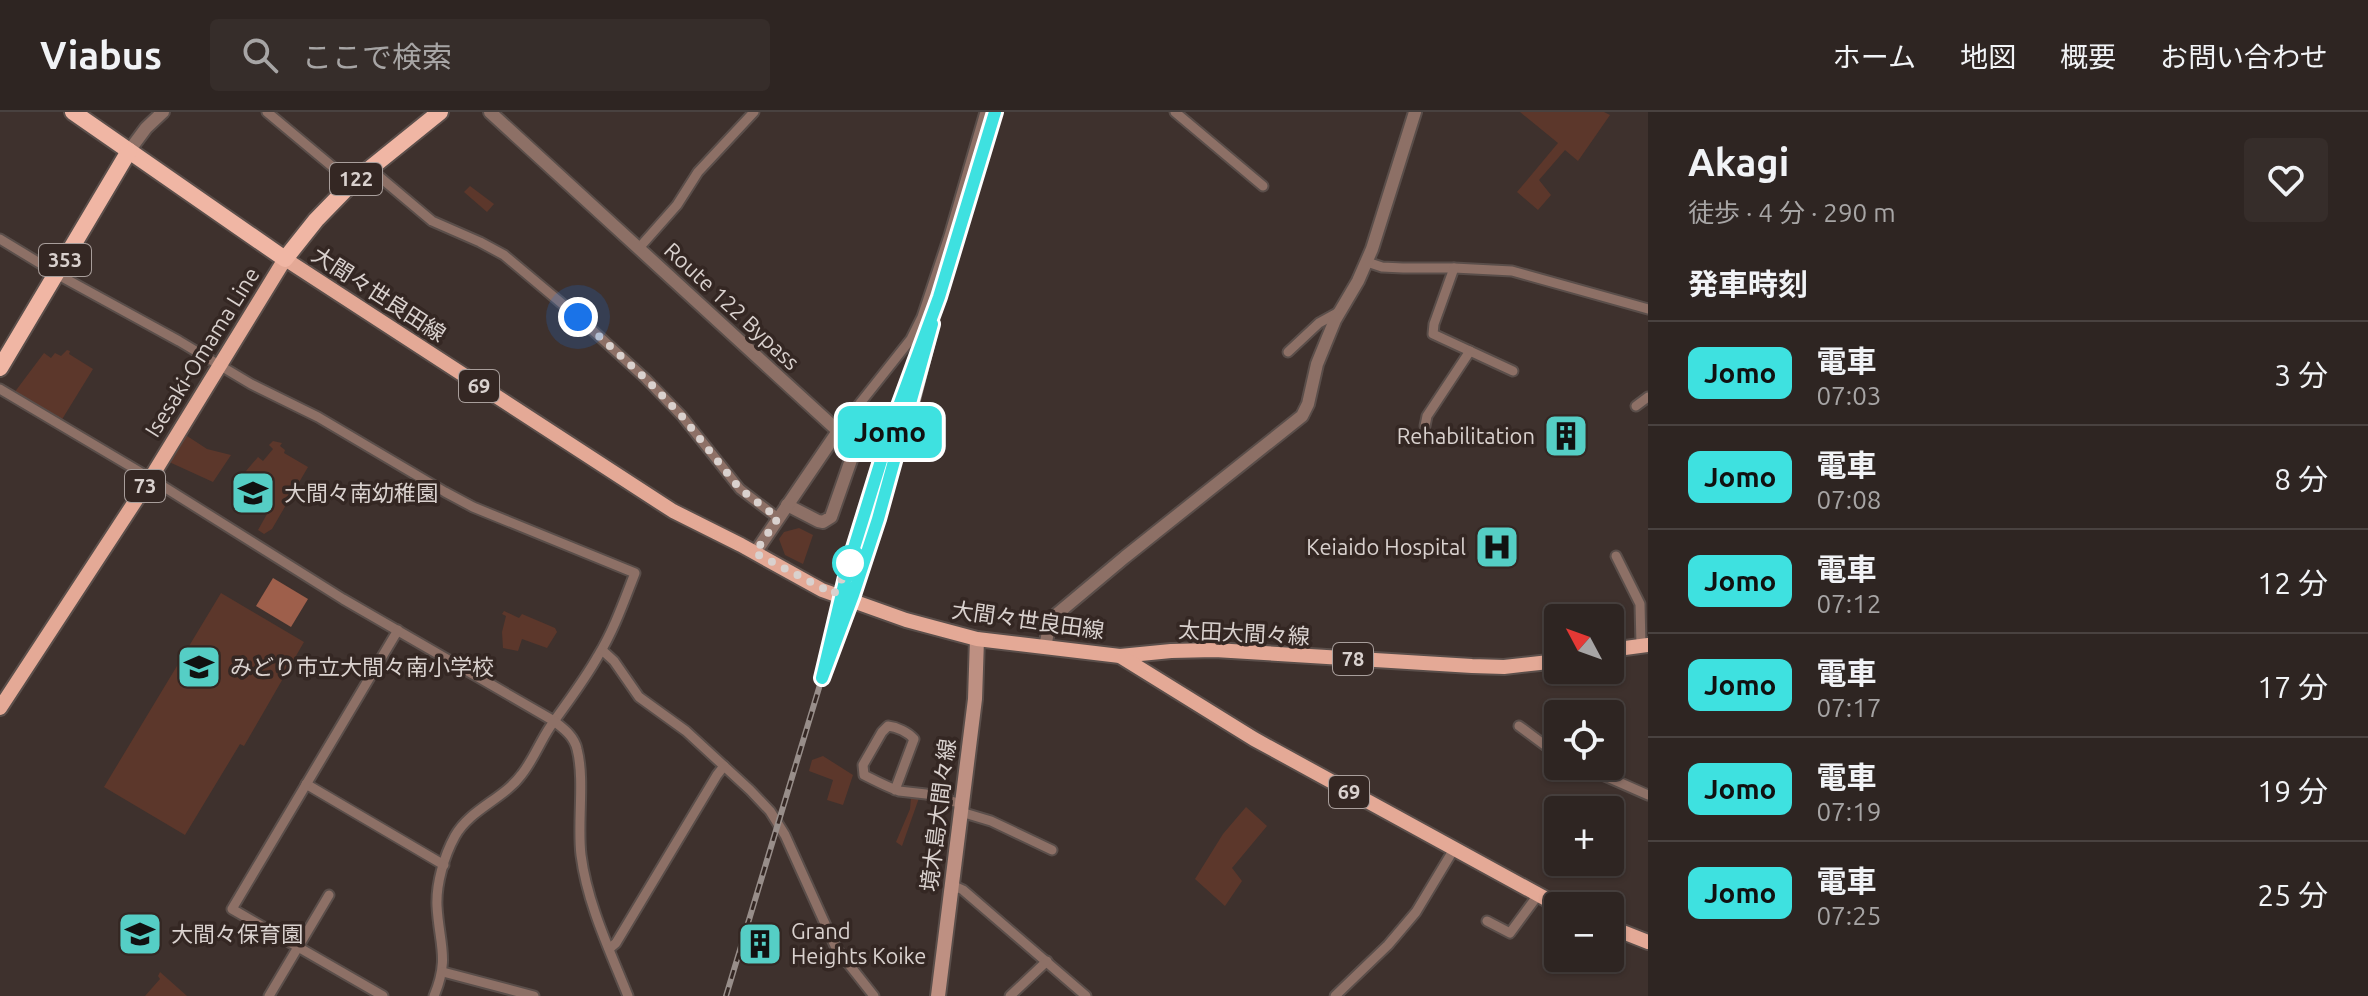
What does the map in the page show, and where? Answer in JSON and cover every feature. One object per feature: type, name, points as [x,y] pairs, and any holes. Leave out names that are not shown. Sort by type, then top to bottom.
[{"type":"highway","points":[[73,112],[285,259]]},
{"type":"highway","name":"122","points":[[285,259],[316,220],[352,183],[440,112]]},
{"type":"highway","name":"353","points":[[0,368],[129,151]]},
{"type":"main road","name":"Isesaki-Omama Line","points":[[0,708],[150,478],[285,259]]},
{"type":"main road","name":"大間々世良田線","points":[[285,259],[620,478],[690,521],[822,590],[940,630],[977,639],[1120,656],[1254,739],[1544,898]]},
{"type":"main road","name":"境木島大間々線","points":[[938,996],[975,699],[977,639]]},
{"type":"main road","points":[[1624,648],[1644,645]]},
{"type":"main road","name":"太田大間々線","points":[[1120,656],[1186,650],[1472,666],[1504,667],[1544,663]]},
{"type":"main road","points":[[1624,933],[1648,942]]},
{"type":"street","points":[[129,151],[163,112]]},
{"type":"street","points":[[267,112],[352,183]]},
{"type":"street","name":"Route 122 Bypass","points":[[490,112],[838,431]]},
{"type":"street","points":[[639,248],[677,205],[698,172],[754,112]]},
{"type":"street","points":[[755,553],[838,431],[911,339],[922,317],[949,236],[985,112]]},
{"type":"street","points":[[1175,112],[1263,186]]},
{"type":"street","points":[[1045,647],[1049,627],[1057,614],[1298,421],[1306,409],[1317,364],[1339,312],[1367,262],[1415,112]]},
{"type":"street","points":[[369,168],[432,221],[504,255],[578,317],[681,415],[740,489],[778,518]]},
{"type":"street","points":[[0,239],[260,390],[318,417],[473,507],[635,573],[602,650],[531,761],[513,785],[458,830],[444,865],[437,905],[443,972],[434,996]]},
{"type":"street","points":[[1367,262],[1382,267],[1512,271],[1648,309]]},
{"type":"street","points":[[1454,268],[1433,331],[1436,336],[1513,371]]},
{"type":"street","points":[[1288,352],[1319,323],[1339,312]]},
{"type":"street","points":[[1425,426],[1427,416],[1470,351]]},
{"type":"street","points":[[0,389],[150,478],[266,552],[554,721],[571,736],[577,749],[581,855],[591,899],[628,996]]},
{"type":"street","points":[[1636,406],[1648,397]]},
{"type":"street","points":[[787,505],[818,521],[823,522],[831,517],[853,451],[849,441],[838,431]]},
{"type":"street","points":[[1616,556],[1640,604],[1644,645]]},
{"type":"street","points":[[383,996],[232,909],[398,630]]},
{"type":"street","points":[[602,650],[614,661],[639,697],[686,731],[760,799],[785,835],[836,948],[874,996]]},
{"type":"street","points":[[895,790],[914,739],[888,726],[863,765],[862,772],[895,790],[926,794],[961,808],[1052,850]]},
{"type":"street","points":[[1519,726],[1544,745]]},
{"type":"street","points":[[610,948],[616,943],[724,766]]},
{"type":"street","points":[[1614,780],[1648,795]]},
{"type":"street","points":[[306,784],[444,865]]},
{"type":"street","points":[[1335,996],[1388,945],[1416,912],[1454,849]]},
{"type":"street","points":[[952,885],[963,890],[1086,996]]},
{"type":"street","points":[[269,996],[329,895]]},
{"type":"street","points":[[1487,921],[1510,933],[1538,895]]},
{"type":"street","points":[[1010,996],[1047,961]]},
{"type":"street","points":[[443,972],[534,996]]},
{"type":"shaded area","points":[[1520,112],[1604,112],[1610,115],[1578,161],[1565,150],[1539,180],[1551,195],[1538,210],[1517,192],[1558,143]]},
{"type":"shaded area","points":[[470,186],[494,204],[487,212],[464,192]]},
{"type":"shaded area","points":[[67,350],[93,369],[61,421],[14,393],[44,353],[51,358],[55,353],[61,356]]},
{"type":"shaded area","points":[[184,434],[207,449],[231,455],[213,482],[167,461]]},
{"type":"shaded area","points":[[273,441],[282,443],[280,446],[284,453],[308,467],[272,529],[264,534],[258,530],[267,514],[234,491],[258,457],[263,461],[273,449],[269,445]]},
{"type":"shaded area","points":[[799,528],[813,535],[803,564],[785,555],[779,539],[784,532]]},
{"type":"shaded area","points":[[273,578],[308,599],[291,627],[256,606]]},
{"type":"shaded area","points":[[221,593],[304,642],[244,746],[240,744],[185,835],[104,787]]},
{"type":"shaded area","points":[[504,611],[519,618],[522,614],[555,628],[557,632],[547,648],[522,639],[518,651],[503,648]]},
{"type":"shaded area","points":[[823,756],[853,775],[843,805],[827,800],[833,780],[809,771],[812,760]]},
{"type":"shaded area","points":[[911,798],[919,798],[902,846],[896,842],[910,809]]},
{"type":"shaded area","points":[[1246,807],[1267,826],[1232,868],[1242,881],[1225,906],[1195,879],[1223,834]]},
{"type":"shaded area","points":[[160,972],[187,996],[145,996],[160,979]]},
{"type":"railway","points":[[936,308],[995,112]]},
{"type":"railway","points":[[726,996],[822,678],[849,564],[893,422],[939,297]]},
{"type":"railway","points":[[911,427],[936,330]]},
{"type":"railway","points":[[848,611],[908,412]]},
{"type":"train","name":"Jomo","points":[[932,324],[878,519],[822,678],[849,564],[893,422],[939,297],[995,112]]},
{"type":"place","name":"Rehabilitation","points":[[1566,436]]},
{"type":"place","name":"大間々南幼稚園","points":[[253,493]]},
{"type":"place","name":"Keiaido Hospital","points":[[1497,547]]},
{"type":"place","name":"みどり市立大間々南小学校","points":[[199,667]]},
{"type":"place","name":"大間々保育園","points":[[140,934]]},
{"type":"place","name":"Grand Heights Koike","points":[[760,944]]},
{"type":"route","points":[[578,317],[681,415],[740,489],[778,518],[755,553],[834,594],[850,563]]}]
